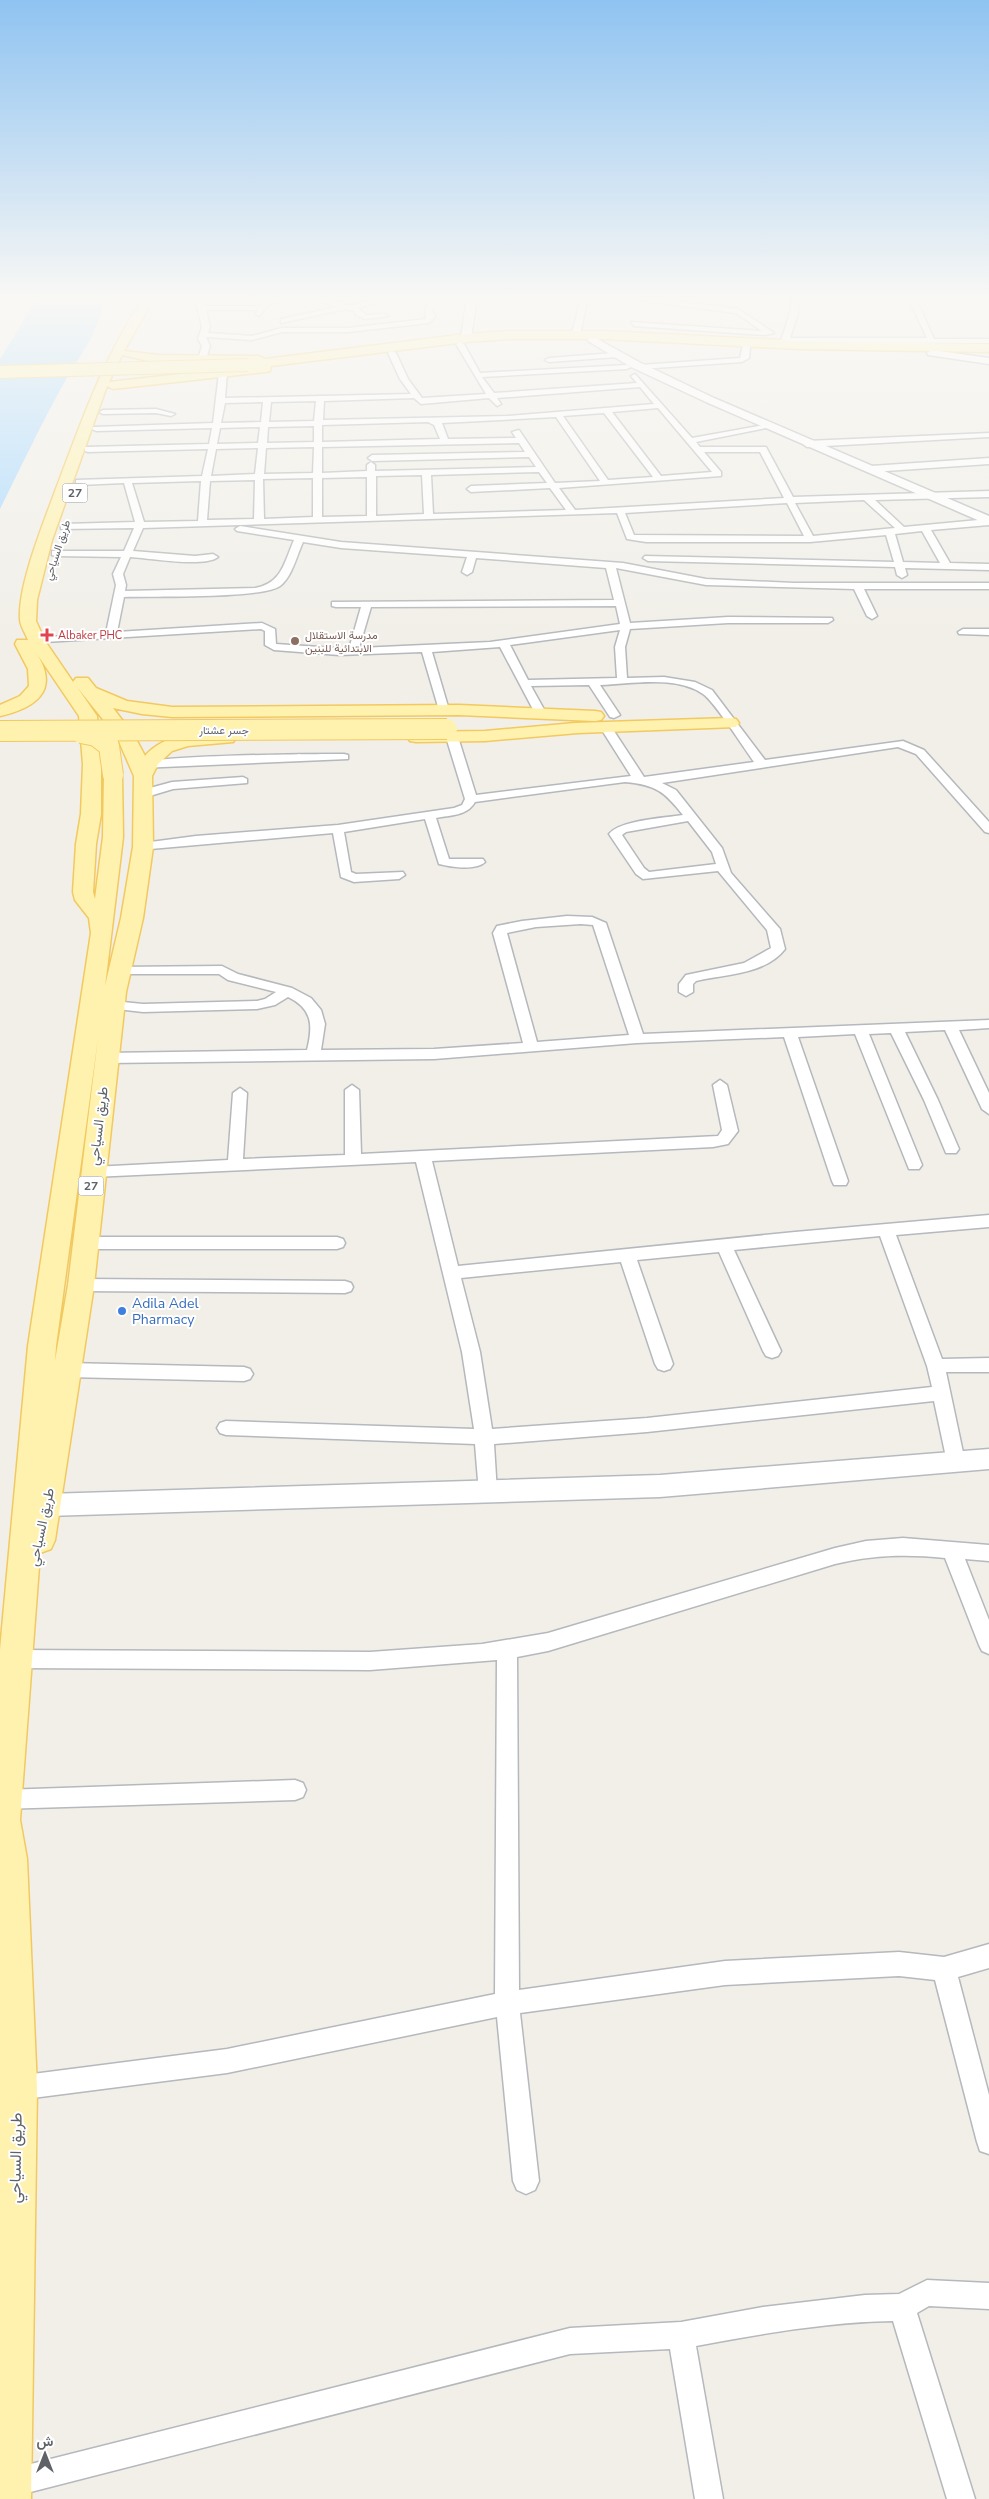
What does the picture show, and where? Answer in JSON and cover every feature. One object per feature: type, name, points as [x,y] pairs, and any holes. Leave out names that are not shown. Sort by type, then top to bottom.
[{"type":"main road","name":"طريق السياحي","points":[[8,2491],[17,2088],[9,1859],[2,1820],[48,1290],[102,933],[99,917],[85,900],[83,892],[86,844],[91,814],[92,764],[88,716],[37,642],[28,621],[31,588],[91,414]]},
{"type":"main road","name":"طريق السياحي","points":[[21,1604],[36,1562],[48,1505],[81,1285],[113,1005],[118,971],[132,918],[143,847],[143,775],[113,718],[49,640],[43,627],[40,610],[55,553],[52,531],[79,482],[88,449],[102,414]]},
{"type":"main road","points":[[0,712],[25,701],[35,692],[39,685],[39,670],[15,628],[15,619],[52,531]]},
{"type":"main road","points":[[86,687],[114,703],[142,709],[172,712],[447,723],[727,718]]},
{"type":"main road","points":[[143,775],[155,753],[165,746],[181,741],[447,723],[540,714],[603,721]]},
{"type":"main road","name":"جسر عشتار","points":[[0,721],[447,723]]},
{"type":"main road","name":"جسر عشتار","points":[[0,731],[447,723]]},
{"type":"main road","points":[[50,731],[86,734],[104,741],[109,746],[113,775],[113,837],[102,933]]},
{"type":"street","points":[[207,523],[206,479],[218,414]]},
{"type":"street","points":[[259,522],[259,477],[265,414]]},
{"type":"street","points":[[317,520],[318,414]]},
{"type":"street","points":[[428,414],[432,420],[438,423],[445,441]]},
{"type":"street","points":[[504,414],[572,512]]},
{"type":"street","points":[[558,414],[606,483]]},
{"type":"street","points":[[96,429],[507,418],[563,414]]},
{"type":"street","points":[[609,414],[659,479]]},
{"type":"street","points":[[52,531],[140,525],[429,517],[473,502],[553,486],[718,474],[666,414]]},
{"type":"street","points":[[740,414],[807,444],[871,469],[989,522]]},
{"type":"street","points":[[689,441],[766,426]]},
{"type":"street","points":[[807,444],[989,435]]},
{"type":"street","points":[[88,449],[522,440]]},
{"type":"street","points":[[372,442],[372,518]]},
{"type":"street","points":[[698,450],[763,449],[810,539]]},
{"type":"street","points":[[372,458],[532,454]]},
{"type":"street","points":[[871,469],[989,461]]},
{"type":"street","points":[[79,482],[541,469]]},
{"type":"street","points":[[426,472],[429,517]]},
{"type":"street","points":[[469,472],[473,502]]},
{"type":"street","points":[[111,635],[122,585],[118,574],[129,554],[129,544],[140,525],[128,480]]},
{"type":"street","points":[[473,502],[572,512],[790,500],[989,494]]},
{"type":"street","points":[[867,498],[902,530]]},
{"type":"street","points":[[620,510],[630,537],[646,539],[810,539],[989,522]]},
{"type":"street","points":[[207,523],[299,540],[472,555],[610,564],[700,582],[898,566],[989,567]]},
{"type":"street","points":[[925,528],[946,567]]},
{"type":"street","points":[[890,531],[898,566],[906,586]]},
{"type":"street","points":[[646,539],[647,570]]},
{"type":"street","points":[[120,594],[255,591],[278,585],[299,540]]},
{"type":"street","points":[[55,553],[129,554],[182,559],[213,557]]},
{"type":"street","points":[[468,572],[472,555]]},
{"type":"street","points":[[648,558],[794,574],[858,586],[989,586]]},
{"type":"street","points":[[610,564],[626,626],[620,647],[622,680]]},
{"type":"street","points":[[193,593],[196,582]]},
{"type":"street","points":[[858,586],[872,616]]},
{"type":"street","points":[[336,604],[621,604]]},
{"type":"street","points":[[353,652],[367,604]]},
{"type":"street","points":[[49,640],[262,626],[270,629],[270,645],[274,647],[353,652],[504,644],[626,626],[728,620],[828,620]]},
{"type":"street","points":[[963,632],[989,632]]},
{"type":"street","points":[[504,644],[540,714]]},
{"type":"street","points":[[143,847],[196,840],[338,829],[430,817],[457,812],[466,808],[471,799],[426,649]]},
{"type":"street","points":[[525,683],[678,680],[691,684],[708,692],[762,764]]},
{"type":"street","points":[[592,681],[603,721],[644,781],[665,788],[718,851],[722,867],[773,929],[778,949],[771,956],[757,964],[691,978],[686,984],[686,992]]},
{"type":"street","points":[[471,799],[611,780],[644,781],[888,743],[911,746],[920,752],[989,829]]},
{"type":"street","points":[[143,775],[344,757]]},
{"type":"street","points":[[143,775],[172,786],[243,781]]},
{"type":"street","points":[[430,817],[443,861],[449,863],[479,862]]},
{"type":"street","points":[[691,818],[622,829],[615,834],[640,871],[647,876],[722,867]]},
{"type":"street","points":[[338,829],[345,874],[354,878],[399,875]]},
{"type":"street","points":[[531,1047],[500,934],[502,929],[523,924],[586,920],[599,923],[637,1039]]},
{"type":"street","points":[[118,971],[222,970],[233,978],[258,981],[287,991],[302,1000],[316,1013],[318,1028],[312,1054]]},
{"type":"street","points":[[113,1005],[144,1008],[257,1005],[270,1002],[287,991]]},
{"type":"street","points":[[106,1058],[434,1054],[637,1039],[989,1024]]},
{"type":"street","points":[[950,1026],[989,1109]]},
{"type":"street","points":[[895,1027],[951,1149]]},
{"type":"street","points":[[860,1029],[914,1165]]},
{"type":"street","points":[[790,1033],[840,1180]]},
{"type":"street","points":[[93,1172],[423,1157],[722,1140],[728,1136],[730,1125],[720,1085]]},
{"type":"street","points":[[352,1090],[353,1160]]},
{"type":"street","points":[[235,1166],[240,1094]]},
{"type":"street","points":[[423,1157],[471,1352],[484,1437],[488,1493]]},
{"type":"street","points":[[452,1273],[989,1221]]},
{"type":"street","points":[[886,1230],[936,1366],[956,1462]]},
{"type":"street","points":[[85,1243],[337,1243]]},
{"type":"street","points":[[724,1246],[772,1351]]},
{"type":"street","points":[[627,1255],[664,1364]]},
{"type":"street","points":[[81,1285],[346,1287]]},
{"type":"street","points":[[936,1366],[989,1365]]},
{"type":"street","points":[[67,1370],[244,1374]]},
{"type":"street","points":[[226,1428],[484,1437],[647,1424],[941,1393]]},
{"type":"street","points":[[48,1505],[488,1493],[725,1482],[989,1459]]},
{"type":"street","points":[[15,1659],[370,1661],[422,1659],[507,1651],[548,1642],[835,1556],[866,1549],[903,1546],[989,1553]]},
{"type":"street","points":[[952,1551],[989,1645]]},
{"type":"street","points":[[507,1651],[507,2004],[526,2181]]},
{"type":"street","points":[[2,1820],[295,1790]]},
{"type":"street","points":[[17,2088],[227,2061],[507,2004],[725,1973],[899,1964],[944,1969],[989,1956]]},
{"type":"street","points":[[944,1969],[987,2131]]},
{"type":"street","points":[[8,2491],[570,2341],[681,2335],[763,2320],[865,2308],[902,2307],[927,2293],[989,2296]]},
{"type":"street","points":[[902,2307],[961,2499]]},
{"type":"street","points":[[681,2335],[709,2499]]},
{"type":"water","points":[[0,414],[48,414],[39,430],[0,509]]},
{"type":"place","name":"Albaker PHC","points":[[47,635]]},
{"type":"place","name":"مدرسة الاستقلال الابتدائية للبنين","points":[[295,641]]},
{"type":"place","name":"Adila Adel Pharmacy","points":[[122,1311]]}]
